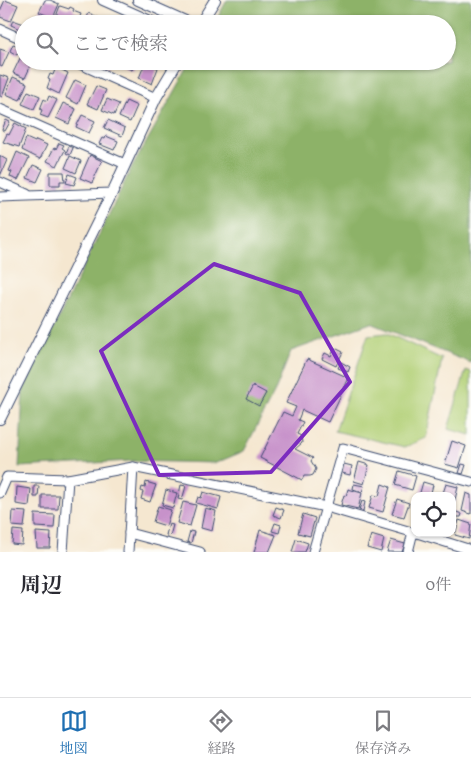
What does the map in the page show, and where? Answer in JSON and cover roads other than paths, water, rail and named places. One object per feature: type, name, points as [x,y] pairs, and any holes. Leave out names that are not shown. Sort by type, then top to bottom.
[{"type":"street","points":[[103,0],[137,15]]},
{"type":"street","points":[[138,0],[172,15]]},
{"type":"street","points":[[206,15],[216,0]]},
{"type":"street","points":[[0,29],[15,36]]},
{"type":"street","points":[[93,70],[156,98]]},
{"type":"street","points":[[0,419],[112,193],[156,98],[173,70]]},
{"type":"street","points":[[0,109],[125,164]]},
{"type":"street","points":[[0,182],[31,196]]},
{"type":"street","points":[[0,197],[112,193]]},
{"type":"street","points":[[313,552],[343,448],[471,482]]},
{"type":"street","points":[[128,552],[133,467]]},
{"type":"street","points":[[0,493],[7,477],[68,479],[133,467],[326,507],[411,532]]},
{"type":"street","points":[[63,552],[68,479]]},
{"type":"street","points":[[129,533],[200,552]]},
{"type":"street","points":[[408,552],[414,537]]},
{"type":"street","points":[[428,537],[471,550]]}]
